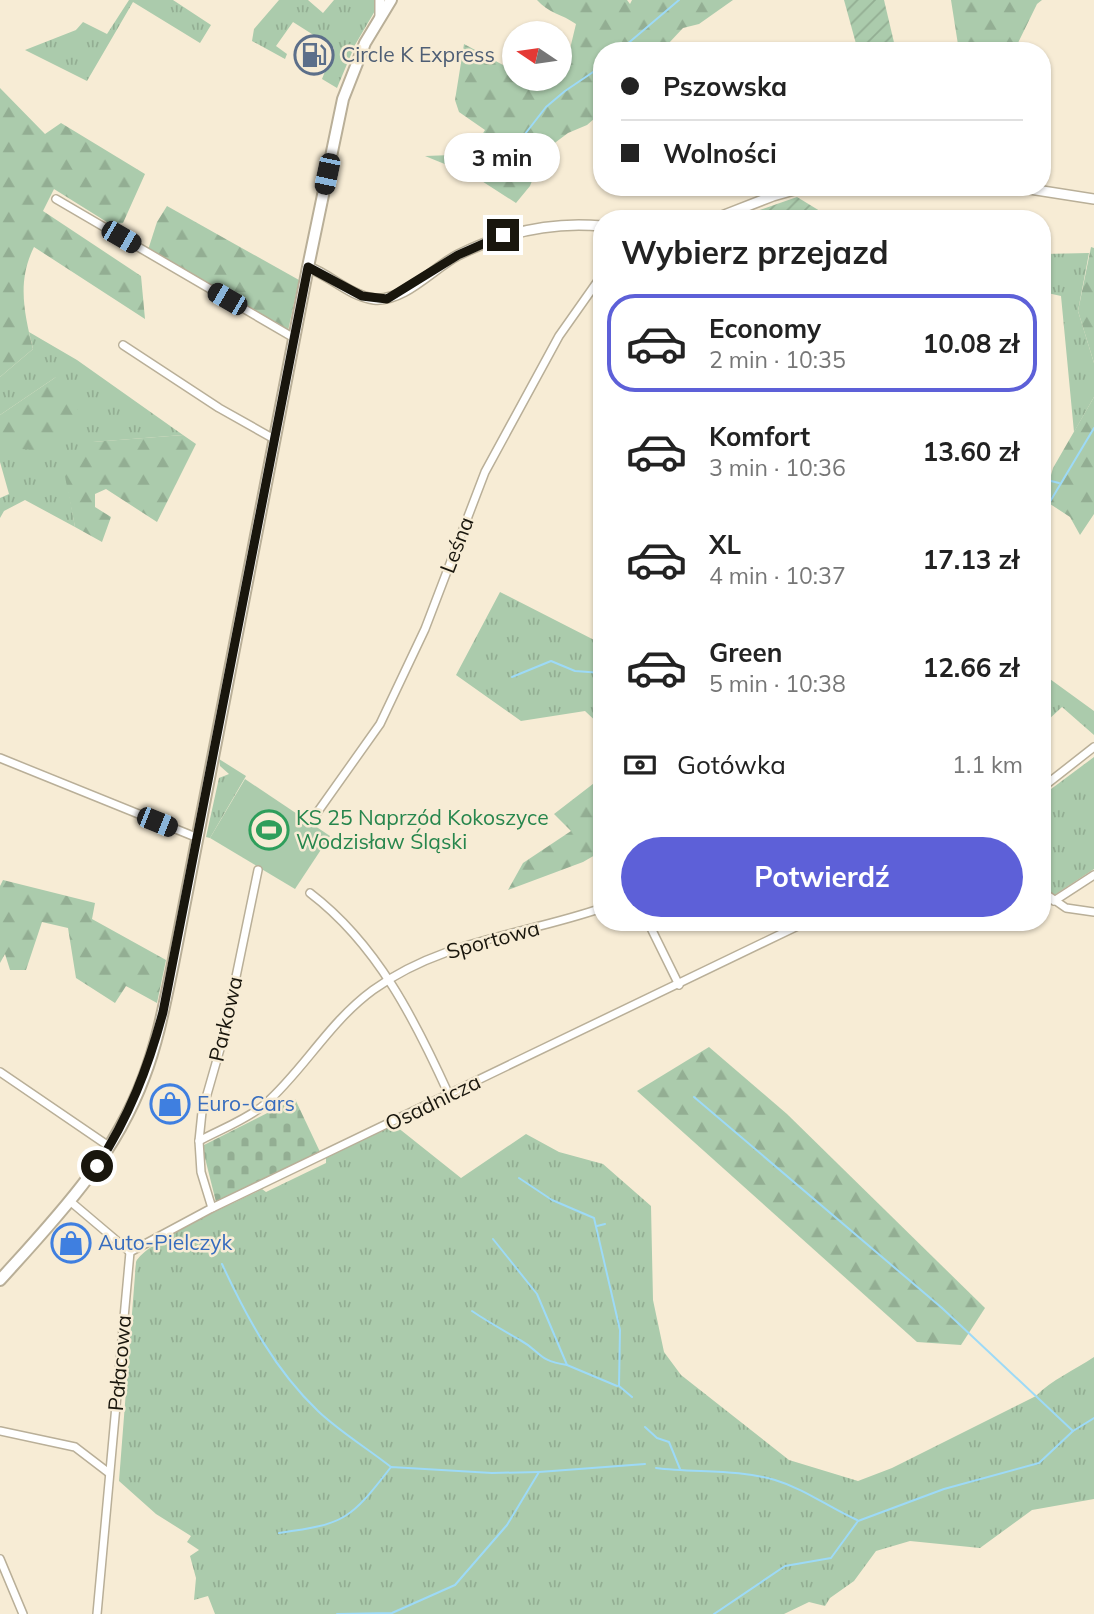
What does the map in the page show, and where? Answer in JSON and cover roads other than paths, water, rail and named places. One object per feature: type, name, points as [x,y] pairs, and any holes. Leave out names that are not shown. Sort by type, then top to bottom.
[{"type":"main road","points":[[0,1280],[71,1202],[110,1147],[127,1116],[152,1053],[198,838],[274,439],[343,99],[365,43],[390,0]]},
{"type":"street","points":[[380,0],[380,17]]},
{"type":"street","points":[[1051,192],[1094,199]]},
{"type":"street","points":[[736,210],[771,196]]},
{"type":"street","points":[[56,199],[294,338]]},
{"type":"street","points":[[308,267],[362,296],[387,299],[458,255],[503,235],[542,226],[593,226]]},
{"type":"street","name":"Leśna","points":[[314,817],[380,724],[425,629],[491,460],[559,336],[593,288]]},
{"type":"street","points":[[123,345],[219,408],[274,439]]},
{"type":"street","points":[[1051,782],[1094,747]]},
{"type":"street","points":[[0,758],[198,838]]},
{"type":"street","name":"Parkowa","points":[[212,1208],[201,1172],[199,1141],[202,1112],[224,1035],[258,870]]},
{"type":"street","points":[[1054,901],[1094,875]]},
{"type":"street","points":[[310,893],[349,928],[389,979],[449,1095]]},
{"type":"street","points":[[1051,899],[1066,908],[1094,912]]},
{"type":"street","name":"Sportowa","points":[[199,1141],[261,1108],[282,1088],[338,1019],[389,979],[429,958],[471,942],[557,923],[593,911]]},
{"type":"street","points":[[652,931],[679,985]]},
{"type":"street","name":"Osadnicza","points":[[130,1252],[212,1208],[788,931]]},
{"type":"street","points":[[0,1072],[110,1147]]},
{"type":"street","points":[[71,1202],[130,1252]]},
{"type":"street","name":"Pałacowa","points":[[97,1614],[130,1252]]},
{"type":"street","points":[[0,1431],[75,1447],[109,1473]]},
{"type":"street","points":[[0,1559],[23,1614]]},
{"type":"waterway","points":[[630,42],[679,0]]},
{"type":"waterway","points":[[504,146],[525,134],[546,107],[593,72]]},
{"type":"waterway","points":[[470,171],[504,162],[517,151],[525,135]]},
{"type":"waterway","points":[[1051,500],[1094,428]]},
{"type":"waterway","points":[[1051,481],[1059,483]]},
{"type":"waterway","points":[[512,677],[551,661],[575,671],[593,672]]},
{"type":"waterway","points":[[694,1097],[942,1308],[1073,1431]]},
{"type":"waterway","points":[[519,1178],[552,1200],[594,1218],[620,1330],[619,1386],[632,1397]]},
{"type":"waterway","points":[[597,1226],[605,1224]]},
{"type":"waterway","points":[[493,1239],[537,1294],[567,1365],[617,1386]]},
{"type":"waterway","points":[[222,1264],[252,1323],[288,1378],[326,1419],[391,1467]]},
{"type":"waterway","points":[[472,1311],[527,1344],[544,1358],[567,1365]]},
{"type":"waterway","points":[[714,1614],[785,1566],[831,1558],[858,1521],[944,1489],[1039,1463],[1073,1431],[1094,1418]]},
{"type":"waterway","points":[[645,1427],[657,1438],[669,1442],[680,1469]]},
{"type":"waterway","points":[[337,1614],[392,1613],[455,1585],[507,1525],[539,1472],[645,1464]]},
{"type":"waterway","points":[[279,1533],[319,1526],[344,1516],[355,1509],[391,1467],[492,1473],[539,1472]]},
{"type":"waterway","points":[[656,1468],[746,1474],[775,1480],[857,1520]]},
{"type":"place","name":"Circle K Express","points":[[314,55]]},
{"type":"place","name":"KS 25 Naprzód Kokoszyce Wodzisław Śląski","points":[[269,830]]},
{"type":"place","name":"Euro-Cars","points":[[170,1104]]},
{"type":"place","name":"Auto-Pielczyk","points":[[71,1243]]}]
